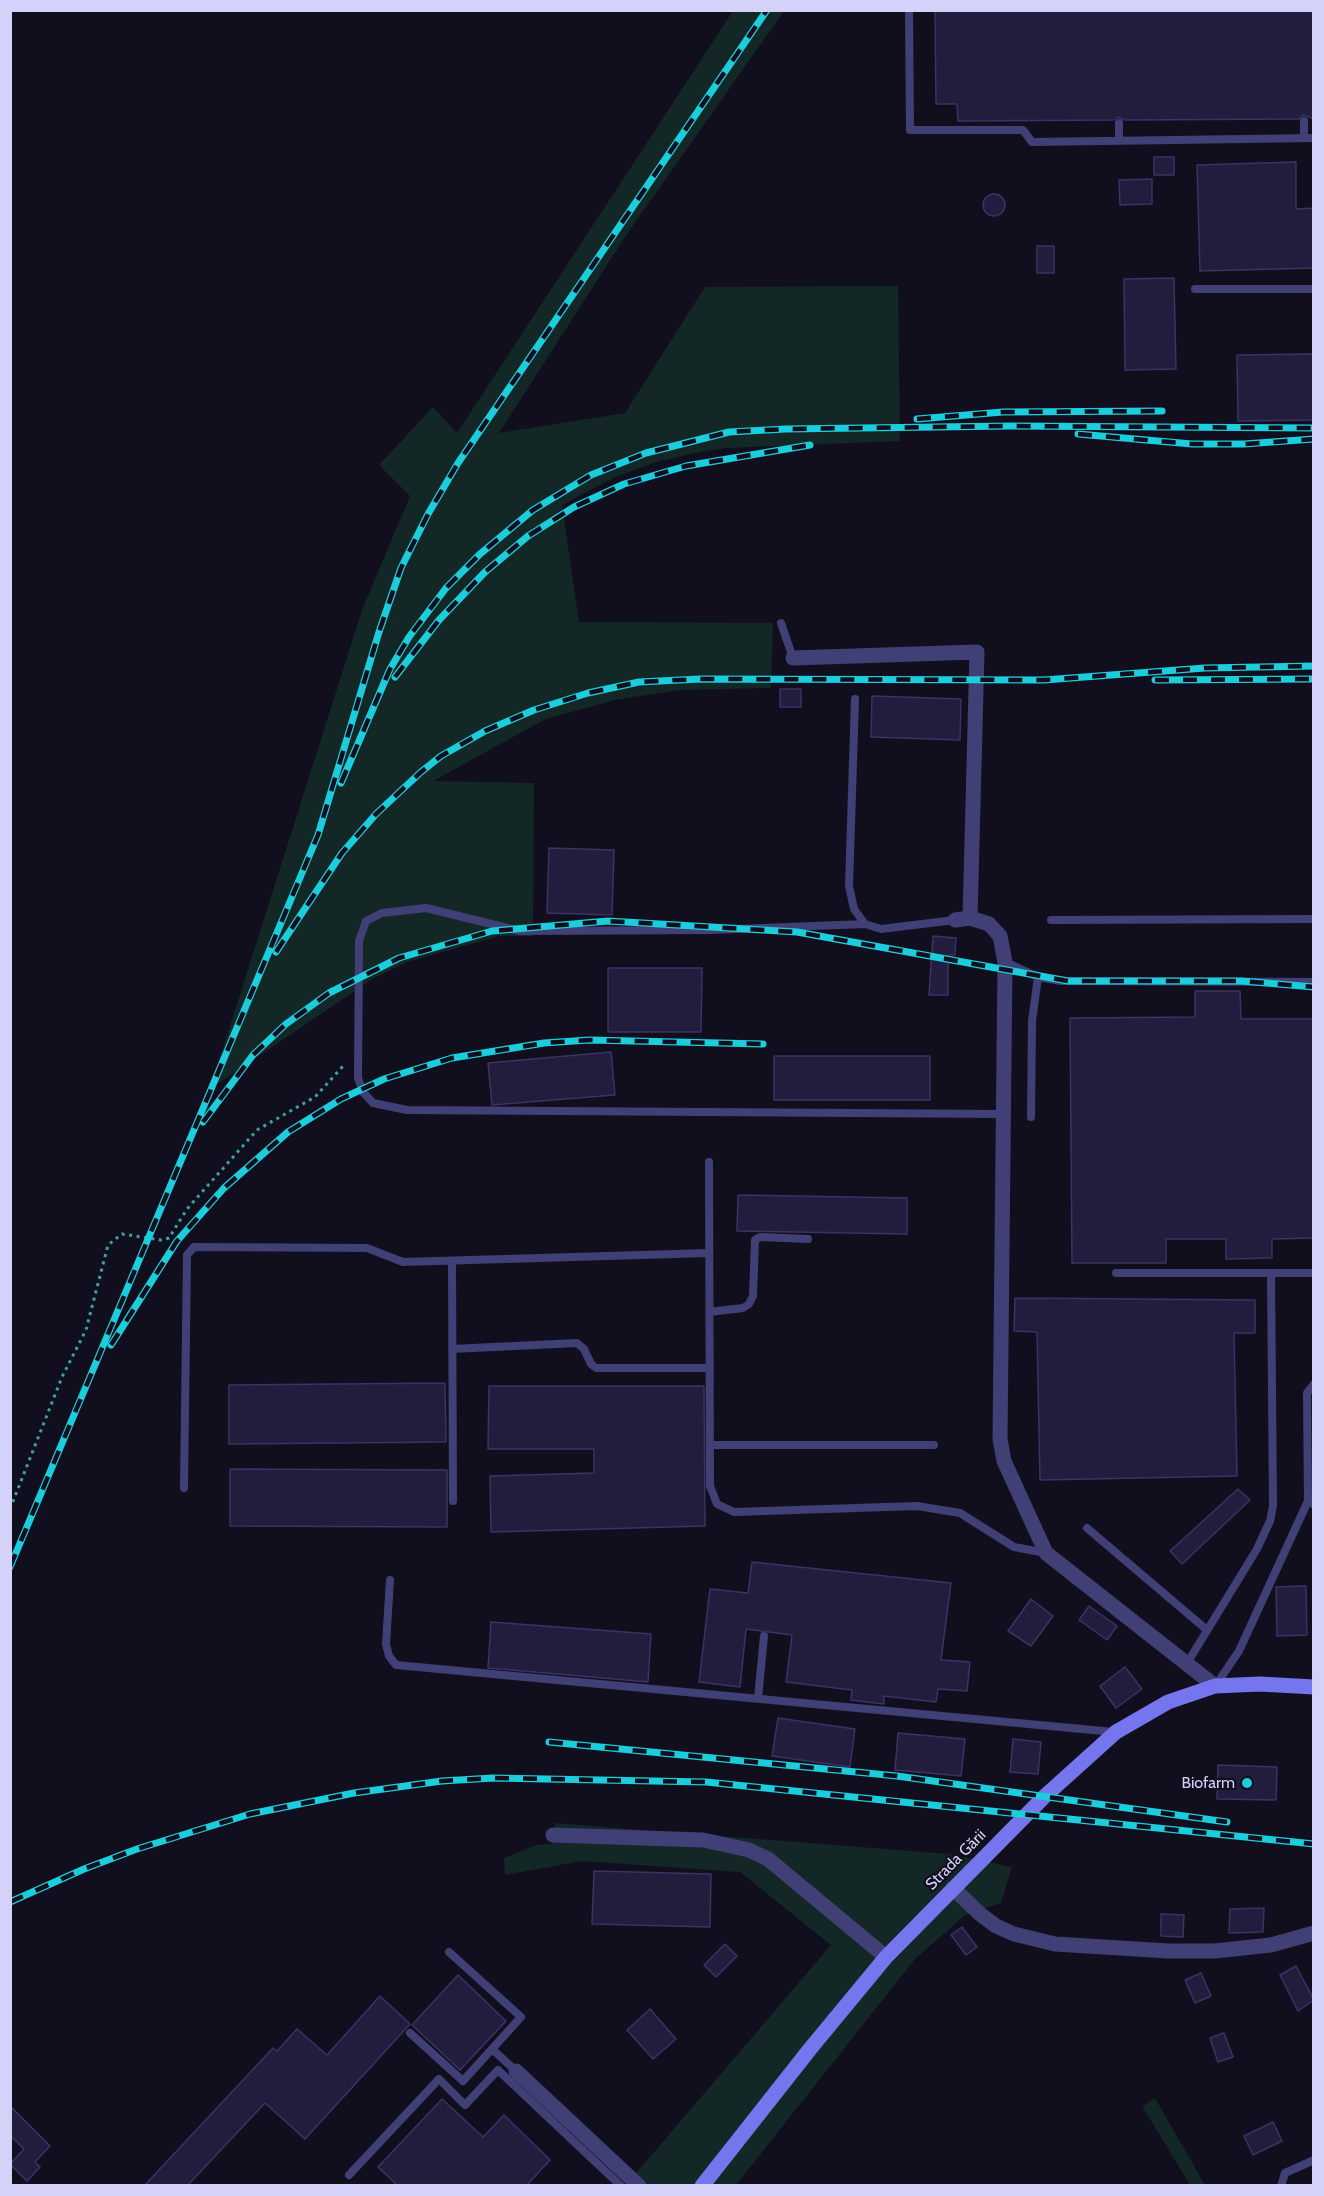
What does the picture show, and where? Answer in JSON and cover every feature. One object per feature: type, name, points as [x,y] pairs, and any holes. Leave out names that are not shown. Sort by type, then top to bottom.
[{"type":"main road","name":"Strada Gării","points":[[702,2186],[810,2049],[886,1958],[953,1888],[1084,1760],[1116,1732],[1168,1702],[1215,1686],[1260,1684],[1314,1687]]},
{"type":"street","points":[[793,658],[977,652],[963,919],[984,921],[997,932],[1005,962],[1000,1439],[1004,1461],[1046,1553],[1215,1686]]},
{"type":"street","points":[[553,1835],[704,1840],[749,1850],[768,1859],[828,1906],[886,1958]]},
{"type":"street","points":[[953,1888],[996,1926],[1014,1934],[1055,1944],[1134,1950],[1215,1951],[1271,1945],[1314,1933]]},
{"type":"street","points":[[516,2071],[639,2186]]},
{"type":"lane","points":[[909,10],[910,130],[1023,130],[1032,142],[1314,138]]},
{"type":"lane","points":[[1304,121],[1304,138]]},
{"type":"lane","points":[[1119,123],[1119,140]]},
{"type":"lane","points":[[1195,289],[1314,289]]},
{"type":"lane","points":[[781,623],[793,658]]},
{"type":"lane","points":[[855,699],[849,886],[854,909],[865,924]]},
{"type":"lane","points":[[963,919],[881,929],[865,924],[711,930],[520,931],[426,908],[381,913],[366,921],[359,941],[358,1078],[363,1092],[373,1103],[407,1110],[1004,1114]]},
{"type":"lane","points":[[1051,920],[1314,919]]},
{"type":"lane","points":[[1005,962],[1038,977],[1061,981],[1314,982]]},
{"type":"lane","points":[[1031,1117],[1032,1021],[1038,977]]},
{"type":"lane","points":[[709,1162],[710,1486],[717,1504],[734,1512],[917,1506],[960,1513],[1014,1547],[1046,1553]]},
{"type":"lane","points":[[710,1312],[743,1308],[749,1304],[753,1296],[755,1240],[760,1237],[808,1239]]},
{"type":"lane","points":[[184,1488],[187,1256],[190,1249],[194,1247],[367,1248],[403,1262],[710,1253]]},
{"type":"lane","points":[[452,1262],[453,1501]]},
{"type":"lane","points":[[1186,1665],[1257,1549],[1270,1521],[1273,1506],[1271,1273]]},
{"type":"lane","points":[[1116,1274],[1314,1273]]},
{"type":"lane","points":[[452,1349],[577,1343],[584,1349],[591,1364],[596,1368],[710,1368]]},
{"type":"lane","points":[[1215,1686],[1239,1651],[1311,1503],[1307,1393],[1314,1384]]},
{"type":"lane","points":[[710,1446],[934,1445]]},
{"type":"lane","points":[[1087,1528],[1207,1630]]},
{"type":"lane","points":[[390,1580],[386,1644],[389,1656],[396,1665],[1116,1732]]},
{"type":"lane","points":[[758,1698],[764,1636]]},
{"type":"lane","points":[[410,2033],[463,2081],[521,2017],[449,1952]]},
{"type":"lane","points":[[492,2049],[516,2071]]},
{"type":"lane","points":[[349,2175],[439,2079],[465,2105],[498,2070],[621,2186]]},
{"type":"lane","points":[[1281,2186],[1285,2173],[1314,2160]]},
{"type":"path","points":[[10,1509],[62,1377],[86,1330],[108,1245],[122,1234],[161,1240],[169,1238],[187,1209],[257,1130],[315,1097],[359,1050]]},
{"type":"green space","points":[[733,11],[784,11],[627,234],[499,433],[625,413],[705,287],[898,286],[900,441],[725,448],[695,453],[656,462],[613,478],[562,505],[579,622],[773,623],[771,688],[680,690],[615,700],[546,719],[433,781],[534,783],[533,936],[500,936],[407,962],[371,980],[210,1089],[362,610],[410,496],[379,465],[433,407],[457,433]]},
{"type":"green space","points":[[555,1823],[949,1854],[1012,1867],[1001,1903],[964,1916],[915,1959],[736,2185],[625,2186],[831,1945],[740,1872],[582,1861],[505,1875],[504,1858],[536,1845],[552,1844]]},
{"type":"green space","points":[[1155,2098],[1205,2185],[1190,2185],[1142,2106]]},
{"type":"building","points":[[935,10],[1314,10],[1314,119],[1303,115],[1299,119],[1124,120],[1118,117],[1114,120],[958,121],[957,104],[936,104]]},
{"type":"building","points":[[1154,157],[1174,157],[1174,175],[1154,175]]},
{"type":"building","points":[[1296,162],[1296,209],[1314,208],[1314,268],[1200,271],[1197,165]]},
{"type":"building","points":[[1152,179],[1152,204],[1120,205],[1119,180]]},
{"type":"building","points":[[994,194],[1002,197],[1005,205],[1002,213],[994,216],[986,213],[983,205],[986,197]]},
{"type":"building","points":[[1037,246],[1054,246],[1054,273],[1037,273]]},
{"type":"building","points":[[1174,278],[1176,369],[1125,370],[1124,279]]},
{"type":"building","points":[[1314,354],[1314,420],[1238,421],[1237,355]]},
{"type":"building","points":[[780,689],[801,689],[801,707],[780,707]]},
{"type":"building","points":[[872,696],[961,699],[960,740],[871,737]]},
{"type":"building","points":[[549,848],[614,850],[612,915],[547,913]]},
{"type":"building","points":[[933,936],[956,938],[955,955],[948,955],[948,995],[929,995]]},
{"type":"building","points":[[608,968],[702,968],[701,1032],[608,1032]]},
{"type":"building","points":[[1195,991],[1240,991],[1241,1019],[1314,1019],[1314,1238],[1272,1239],[1272,1258],[1226,1259],[1226,1239],[1166,1239],[1166,1263],[1072,1263],[1070,1018],[1195,1017]]},
{"type":"building","points":[[611,1052],[615,1095],[492,1105],[488,1063]]},
{"type":"building","points":[[774,1056],[930,1056],[930,1100],[774,1100]]},
{"type":"building","points":[[738,1195],[907,1198],[907,1234],[737,1231]]},
{"type":"building","points":[[1015,1298],[1255,1300],[1255,1333],[1234,1333],[1237,1476],[1040,1480],[1037,1332],[1014,1331]]},
{"type":"building","points":[[445,1383],[446,1442],[229,1444],[229,1385]]},
{"type":"building","points":[[489,1386],[704,1386],[705,1526],[491,1532],[490,1476],[594,1473],[594,1449],[488,1449]]},
{"type":"building","points":[[230,1469],[447,1470],[447,1527],[230,1526]]},
{"type":"building","points":[[1238,1489],[1250,1500],[1182,1564],[1170,1551]]},
{"type":"building","points":[[752,1562],[951,1583],[941,1660],[970,1662],[967,1691],[938,1689],[936,1702],[884,1696],[884,1704],[851,1700],[852,1690],[786,1682],[792,1635],[746,1629],[740,1687],[699,1682],[710,1589],[748,1593]]},
{"type":"building","points":[[1306,1586],[1307,1635],[1277,1636],[1276,1587]]},
{"type":"building","points":[[1031,1599],[1053,1616],[1031,1646],[1008,1631]]},
{"type":"building","points":[[1089,1606],[1117,1626],[1107,1640],[1079,1620]]},
{"type":"building","points":[[491,1622],[651,1634],[648,1682],[488,1668]]},
{"type":"building","points":[[1125,1667],[1142,1689],[1116,1708],[1100,1686]]},
{"type":"building","points":[[778,1718],[855,1729],[850,1767],[772,1756]]},
{"type":"building","points":[[898,1733],[965,1739],[961,1776],[895,1770]]},
{"type":"building","points":[[1013,1739],[1041,1742],[1038,1774],[1010,1772]]},
{"type":"building","name":"Biofarm","points":[[1218,1765],[1277,1767],[1276,1800],[1217,1799]]},
{"type":"building","points":[[594,1871],[711,1874],[710,1927],[592,1924]]},
{"type":"building","points":[[1264,1908],[1263,1932],[1229,1933],[1230,1909]]},
{"type":"building","points":[[1161,1914],[1184,1915],[1183,1937],[1161,1936]]},
{"type":"building","points":[[962,1927],[977,1947],[966,1955],[951,1935]]},
{"type":"building","points":[[725,1944],[737,1956],[716,1977],[704,1965]]},
{"type":"building","points":[[1296,1966],[1314,2000],[1298,2011],[1280,1975]]},
{"type":"building","points":[[1201,1973],[1211,1996],[1195,2003],[1185,1980]]},
{"type":"building","points":[[458,1975],[506,2021],[460,2070],[412,2025]]},
{"type":"building","points":[[380,1996],[410,2024],[305,2139],[265,2103],[187,2186],[144,2186],[273,2048],[277,2051],[297,2029],[327,2055]]},
{"type":"building","points":[[650,2009],[676,2039],[653,2059],[627,2030]]},
{"type":"building","points":[[1224,2033],[1233,2057],[1218,2062],[1210,2038]]},
{"type":"building","points":[[442,2099],[483,2137],[504,2115],[550,2160],[526,2186],[398,2186],[378,2167]]},
{"type":"building","points":[[10,2106],[50,2146],[35,2162],[40,2167],[27,2181],[10,2164],[24,2149],[10,2135]]},
{"type":"building","points":[[1273,2122],[1282,2141],[1253,2155],[1244,2136]]},
{"type":"railway","points":[[10,1567],[318,835],[379,632],[401,568],[428,514],[458,463],[767,10]]},
{"type":"railway","points":[[917,419],[1003,412],[1162,411]]},
{"type":"railway","points":[[341,783],[390,669],[409,637],[446,588],[480,554],[533,510],[591,475],[646,453],[729,432],[786,429],[1010,426],[1314,428]]},
{"type":"railway","points":[[1078,434],[1192,444],[1244,444],[1314,439]]},
{"type":"railway","points":[[395,677],[439,620],[485,572],[528,536],[574,507],[624,484],[686,466],[810,445]]},
{"type":"railway","points":[[276,952],[342,853],[376,814],[421,772],[441,756],[485,731],[534,710],[588,693],[639,682],[700,679],[1044,680],[1205,668],[1314,666]]},
{"type":"railway","points":[[1155,680],[1314,679]]},
{"type":"railway","points":[[203,1122],[253,1055],[286,1024],[329,993],[399,958],[492,931],[608,921],[797,932],[1068,981],[1242,981],[1314,987]]},
{"type":"railway","points":[[111,1345],[177,1241],[224,1188],[288,1132],[341,1099],[384,1079],[452,1058],[544,1043],[589,1040],[763,1044]]},
{"type":"railway","points":[[549,1742],[897,1776],[1227,1822]]},
{"type":"railway","points":[[10,1902],[84,1869],[137,1849],[250,1814],[354,1793],[442,1781],[493,1778],[706,1782],[1314,1844]]},
{"type":"place","name":"Biofarm","points":[[1247,1783]]}]
